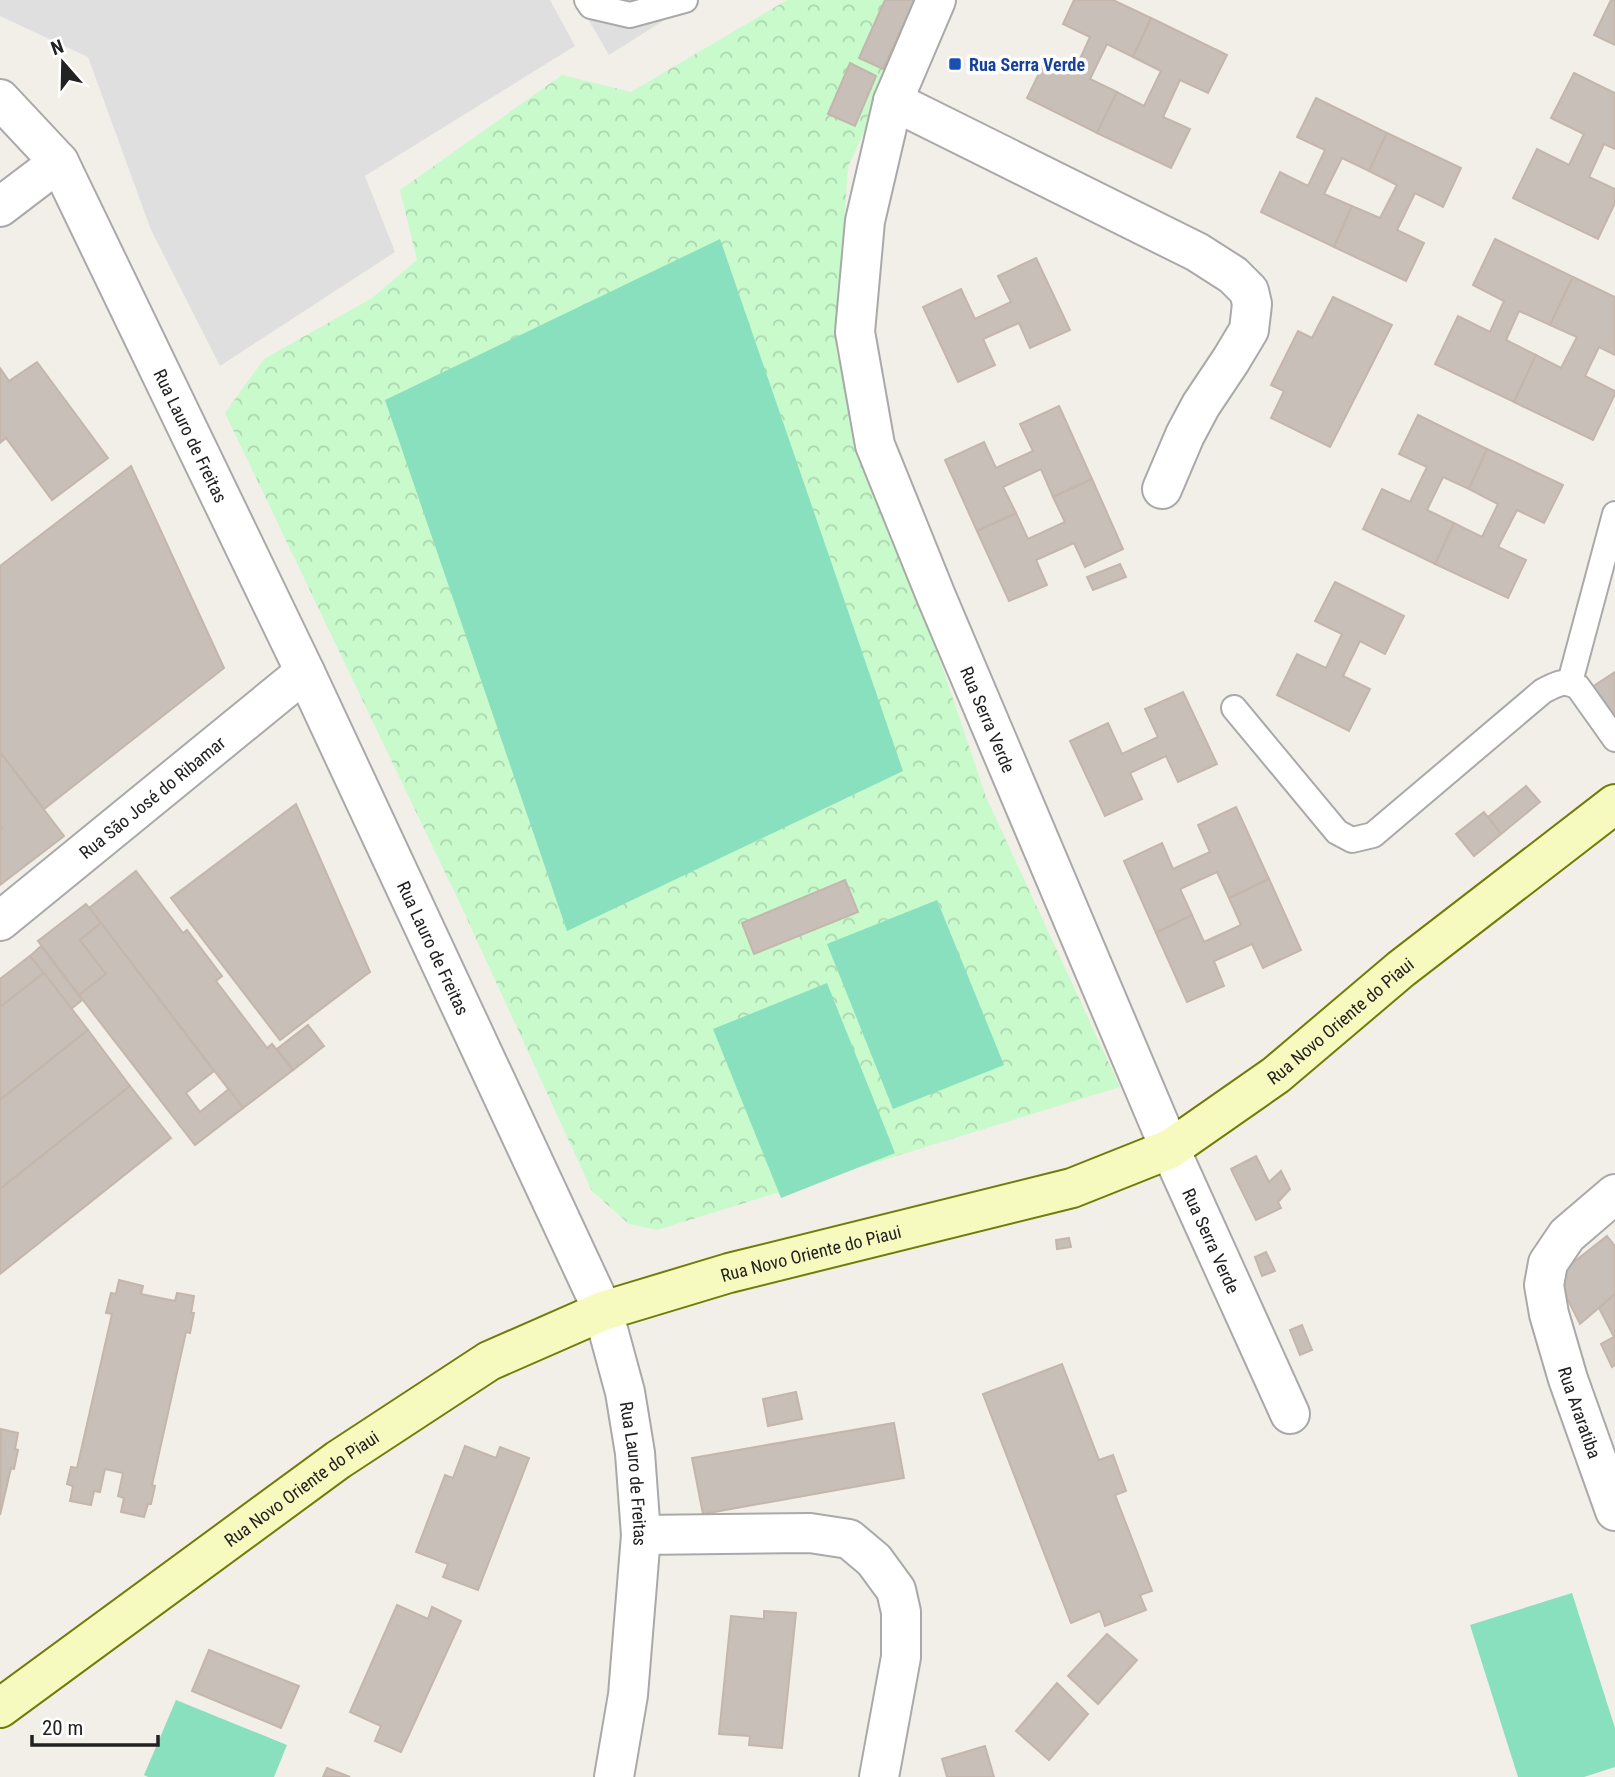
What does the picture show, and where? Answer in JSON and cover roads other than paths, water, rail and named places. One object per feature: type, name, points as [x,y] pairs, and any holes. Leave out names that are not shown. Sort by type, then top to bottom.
[{"type":"street","name":"Rua Serra Verde","points":[[936,0],[893,101],[865,221],[855,332],[875,445],[1170,1149],[1290,1414]]},
{"type":"street","name":"Rua Lauro de Freitas","points":[[0,99],[59,162],[305,672],[603,1311],[625,1392],[635,1452],[641,1535],[628,1695],[614,1777]]},
{"type":"street","points":[[893,101],[1197,251],[1233,275],[1249,291],[1252,304],[1249,330],[1200,405],[1162,489]]},
{"type":"street","points":[[0,207],[59,162]]},
{"type":"street","name":"Rua São José do Ribamar","points":[[0,921],[305,672]]},
{"type":"street","name":"Rua Novo Oriente do Piaui","points":[[0,1708],[338,1460],[489,1361],[603,1311],[729,1273],[1072,1188],[1170,1149],[1276,1075],[1401,969],[1615,804]]},
{"type":"street","name":"Rua Araratiba","points":[[1615,1194],[1567,1235],[1548,1263],[1544,1284],[1549,1314],[1568,1378],[1615,1511]]},
{"type":"street","points":[[641,1535],[810,1533],[849,1539],[874,1560],[896,1590],[901,1612],[901,1657],[879,1777]]},
{"type":"lane","points":[[587,0],[592,6],[630,15],[685,0]]},
{"type":"lane","points":[[1570,682],[1615,514]]},
{"type":"lane","points":[[1234,708],[1337,832],[1352,840],[1373,835],[1542,691],[1557,684],[1570,682],[1578,687],[1615,739]]},
{"type":"place","name":"Rua Serra Verde","points":[[955,64]]}]
